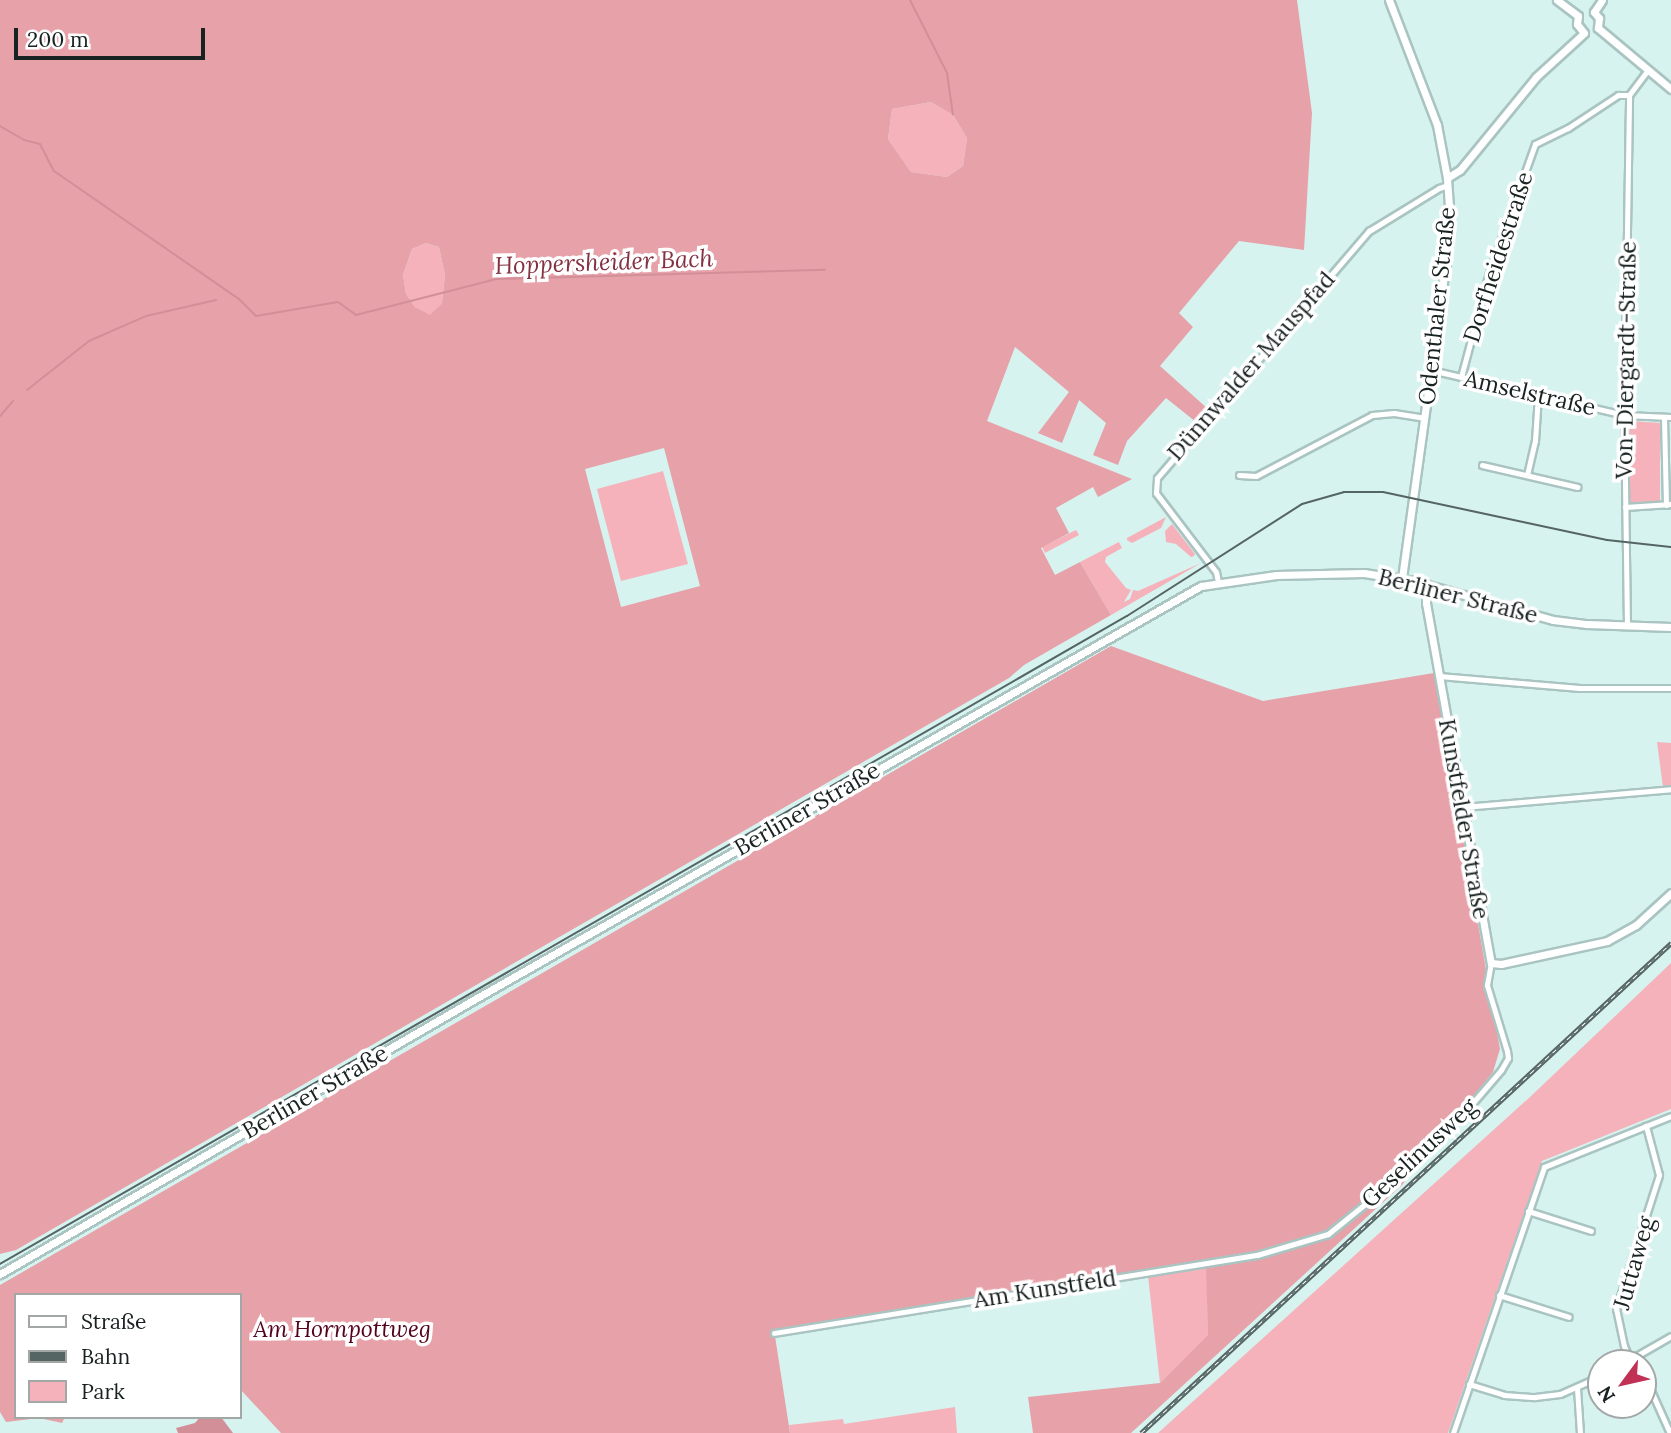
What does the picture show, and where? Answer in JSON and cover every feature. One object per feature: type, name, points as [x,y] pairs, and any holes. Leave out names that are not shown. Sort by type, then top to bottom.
[{"type":"main road","name":"Odenthaler Straße","points":[[1389,0],[1430,101],[1448,182],[1449,236],[1402,578]]},
{"type":"main road","points":[[1557,0],[1578,16]]},
{"type":"main road","points":[[1594,12],[1602,0]]},
{"type":"main road","points":[[1587,10],[1594,12],[1599,18],[1598,28],[1591,33],[1584,33],[1577,24],[1578,16],[1587,10]]},
{"type":"main road","points":[[1598,28],[1671,89]]},
{"type":"main road","name":"Dünnwalder Mauspfad","points":[[1448,182],[1536,77],[1584,33]]},
{"type":"main road","name":"Berliner Straße","points":[[0,1274],[1201,586],[1218,582],[1331,572],[1402,578],[1553,620],[1671,627]]},
{"type":"main road","name":"Kunstfelder Straße","points":[[1426,584],[1425,598],[1491,963]]},
{"type":"main road","points":[[1491,963],[1501,964],[1607,941],[1636,925],[1671,893]]},
{"type":"street","points":[[1629,95],[1648,70]]},
{"type":"street","name":"Dorfheidestraße","points":[[1461,377],[1488,276],[1538,140],[1568,128],[1618,95],[1629,95]]},
{"type":"street","name":"Von-Diergardt-Straße","points":[[1627,626],[1624,415],[1629,95]]},
{"type":"street","name":"Dünnwalder Mauspfad","points":[[1218,582],[1216,572],[1160,500],[1154,485],[1167,465],[1369,231],[1448,182]]},
{"type":"street","name":"Amselstraße","points":[[1431,370],[1624,415],[1668,417]]},
{"type":"street","points":[[1527,475],[1535,441],[1538,395]]},
{"type":"street","points":[[1239,475],[1256,476],[1372,415],[1394,414],[1424,418]]},
{"type":"street","name":"Von-Diergardt-Straße","points":[[1668,417],[1668,504]]},
{"type":"street","points":[[1482,465],[1577,487]]},
{"type":"street","points":[[1625,507],[1668,504]]},
{"type":"street","points":[[1439,676],[1580,688],[1671,688]]},
{"type":"street","points":[[1463,807],[1671,789]]},
{"type":"street","name":"Kunstfelder Straße","points":[[1491,963],[1487,985],[1507,1051]]},
{"type":"street","name":"Geselinusweg","points":[[1314,1239],[1340,1226],[1464,1113],[1501,1070],[1508,1058],[1507,1051]]},
{"type":"street","points":[[1453,1433],[1544,1167],[1671,1116]]},
{"type":"street","name":"Juttaweg","points":[[1625,1349],[1616,1309],[1659,1175],[1646,1126]]},
{"type":"street","points":[[1528,1211],[1591,1231]]},
{"type":"street","name":"Am Kunstfeld","points":[[774,1333],[1257,1255],[1314,1239]]},
{"type":"street","points":[[1499,1295],[1569,1317]]},
{"type":"street","points":[[1650,1349],[1671,1336]]},
{"type":"street","points":[[1469,1384],[1496,1393],[1523,1397],[1560,1394],[1587,1383]]},
{"type":"street","points":[[1577,1388],[1580,1433]]},
{"type":"street","points":[[1657,1404],[1670,1433]]},
{"type":"green space","points":[[0,0],[1297,0],[1312,113],[1304,250],[1239,241],[1179,313],[1193,327],[1160,366],[1208,409],[1196,422],[1166,398],[1127,441],[1118,465],[1093,455],[1106,423],[1079,400],[1062,443],[1038,433],[1069,392],[1015,347],[987,421],[1132,479],[1098,497],[1093,487],[1056,508],[1069,533],[1041,548],[1055,575],[1080,562],[1111,615],[1024,665],[1009,678],[16,1250],[0,1254]],"holes":[[[931,102],[953,115],[967,138],[963,166],[947,177],[911,172],[888,139],[892,109]],[[426,243],[439,247],[445,275],[442,303],[430,315],[415,307],[406,294],[403,275],[412,249]],[[664,448],[700,586],[621,607],[585,469]]]},
{"type":"green space","points":[[931,102],[953,115],[967,138],[963,166],[947,177],[911,172],[888,139],[892,109]]},
{"type":"green space","points":[[426,243],[439,247],[445,275],[442,303],[430,316],[415,307],[406,294],[403,275],[412,249]]},
{"type":"green space","points":[[1631,421],[1660,423],[1660,502],[1632,504],[1629,500],[1627,425]]},
{"type":"green space","points":[[663,471],[688,564],[621,581],[597,489]]},
{"type":"green space","points":[[1166,517],[1161,528],[1132,543],[1127,540],[1127,538]]},
{"type":"green space","points":[[1172,524],[1194,556],[1191,557],[1176,544],[1166,542],[1165,531]]},
{"type":"green space","points":[[1076,530],[1079,535],[1045,553],[1042,547]]},
{"type":"green space","points":[[1119,542],[1122,548],[1106,557],[1105,562],[1126,588],[1131,590],[1124,602],[1130,599],[1133,590],[1138,591],[1201,563],[1111,615],[1080,562]]},
{"type":"green space","name":"Am Hornpottweg","points":[[1111,646],[1263,701],[1434,673],[1500,1049],[1493,1072],[1402,1185],[1131,1433],[1033,1433],[1028,1397],[1160,1383],[1208,1335],[1206,1266],[775,1336],[790,1433],[281,1433],[242,1391],[242,1293],[14,1293],[14,1419],[31,1419],[6,1422],[0,1412],[0,1285]]},
{"type":"green space","points":[[1657,742],[1671,743],[1671,794],[1664,795]]},
{"type":"green space","points":[[1671,963],[1671,1109],[1542,1161],[1448,1433],[1158,1433],[1530,1097]]},
{"type":"green space","points":[[1207,1265],[1208,1336],[1160,1383],[1148,1276]]},
{"type":"green space","points":[[955,1407],[957,1433],[790,1433],[789,1425],[843,1419],[844,1424]]},
{"type":"green space","points":[[44,1419],[64,1419],[62,1423]]},
{"type":"shaded area","points":[[198,1419],[222,1419],[233,1433],[178,1433],[176,1428],[195,1423]]},
{"type":"waterway","points":[[910,0],[947,73],[953,115]]},
{"type":"waterway","name":"Hoppersheider Bach","points":[[0,126],[24,140],[40,144],[54,171],[239,299],[256,316],[338,302],[356,315],[496,279],[825,270]]},
{"type":"waterway","points":[[27,390],[89,341],[146,316],[216,300]]},
{"type":"waterway","points":[[0,416],[13,401]]},
{"type":"tram line","points":[[0,1264],[1127,616],[1302,504],[1344,492],[1383,492],[1607,540],[1671,547]]},
{"type":"railway","points":[[1141,1433],[1671,943]]}]
